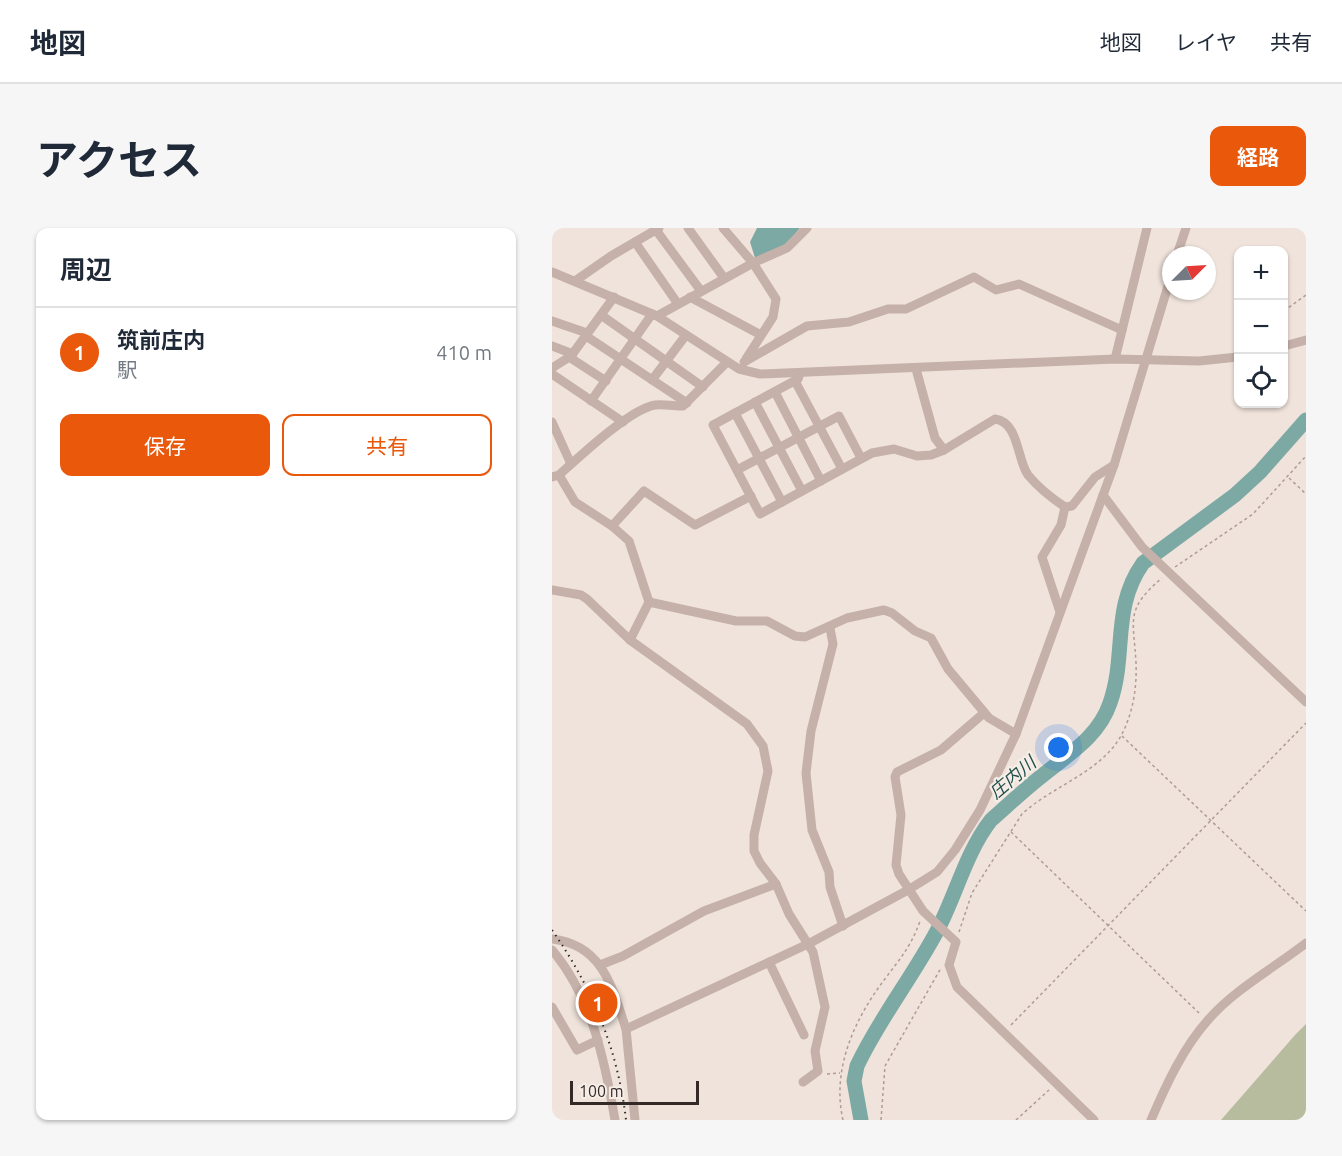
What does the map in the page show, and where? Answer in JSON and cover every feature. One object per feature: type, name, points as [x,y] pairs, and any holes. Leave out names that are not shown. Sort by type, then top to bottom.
[{"type":"street","points":[[688,228],[724,278]]},
{"type":"street","points":[[723,228],[753,263],[776,299],[773,317],[742,366]]},
{"type":"street","points":[[591,401],[654,315],[753,263],[787,248],[807,228]]},
{"type":"street","points":[[1115,359],[1148,228]]},
{"type":"street","points":[[575,281],[658,229],[700,291]]},
{"type":"street","points":[[1179,246],[1182,229]]},
{"type":"street","points":[[635,242],[678,304]]},
{"type":"street","points":[[552,272],[654,315],[727,362],[760,374],[798,377],[1115,359],[1199,361],[1234,358]]},
{"type":"street","points":[[742,366],[807,326],[849,322],[888,309],[906,309],[974,277],[996,290],[1019,284],[1122,330]]},
{"type":"street","points":[[552,368],[571,355],[614,297]]},
{"type":"street","points":[[690,297],[761,335]]},
{"type":"street","points":[[626,1029],[843,926],[937,873],[955,850],[980,810],[1016,734],[1114,465],[1164,300]]},
{"type":"street","points":[[601,315],[703,387]]},
{"type":"street","points":[[552,321],[586,335],[687,403]]},
{"type":"street","points":[[652,381],[686,335]]},
{"type":"street","points":[[1288,345],[1306,340]]},
{"type":"street","points":[[552,346],[571,355],[606,381]]},
{"type":"street","points":[[630,640],[649,602],[629,541],[612,526],[575,502],[555,476],[622,422],[655,405],[683,406],[727,362]]},
{"type":"street","points":[[916,369],[935,438],[944,450]]},
{"type":"street","points":[[552,374],[622,422]]},
{"type":"street","points":[[798,377],[713,425],[760,514],[872,453],[894,448],[917,456],[944,450],[995,419],[1000,420],[1016,441],[1027,474],[1065,507]]},
{"type":"street","points":[[798,377],[842,469]]},
{"type":"street","points":[[775,392],[821,481]]},
{"type":"street","points":[[755,402],[802,491]]},
{"type":"street","points":[[735,413],[782,502]]},
{"type":"street","points":[[737,470],[839,416],[861,458]]},
{"type":"street","points":[[552,422],[557,445],[571,464]]},
{"type":"street","points":[[1065,507],[1071,506],[1095,477],[1114,465]]},
{"type":"street","points":[[612,526],[644,491],[695,525],[751,496]]},
{"type":"street","points":[[1103,495],[1142,547],[1306,702]]},
{"type":"street","points":[[1060,613],[1042,557],[1061,525],[1065,507]]},
{"type":"street","points":[[552,590],[581,595],[630,640],[747,724],[763,746],[768,771],[754,835],[754,851],[776,884],[789,914],[810,943],[825,1007],[814,1051],[818,1071],[803,1082]]},
{"type":"street","points":[[649,602],[736,621],[767,621],[795,636],[804,638],[848,618],[884,610],[892,613],[915,631],[931,638],[948,669],[989,718],[1016,734]]},
{"type":"street","points":[[830,628],[833,644],[811,731],[806,773],[812,830],[829,872],[830,887],[843,926]]},
{"type":"street","points":[[984,712],[940,750],[897,772],[895,777],[901,815],[896,865],[908,890],[923,911],[955,939],[949,964],[957,987],[1095,1120]]},
{"type":"street","points":[[600,965],[623,956],[704,911],[776,884]]},
{"type":"street","points":[[552,939],[585,949],[600,965],[611,985],[626,1029],[635,1120]]},
{"type":"street","points":[[1151,1120],[1169,1078],[1208,1020],[1233,997],[1306,943]]},
{"type":"street","points":[[552,951],[580,995],[598,1040],[615,1120]]},
{"type":"street","points":[[769,962],[804,1035]]},
{"type":"street","points":[[552,1007],[578,1050],[598,1040]]},
{"type":"path","points":[[1288,308],[1306,295]]},
{"type":"path","points":[[955,939],[972,893],[1022,814],[1034,803],[1095,764],[1121,735],[1134,702],[1136,684],[1132,633],[1136,609],[1146,591],[1168,571],[1253,514],[1306,456]]},
{"type":"path","points":[[1288,478],[1306,494]]},
{"type":"path","points":[[1004,1033],[1306,723]]},
{"type":"path","points":[[1121,735],[1306,911]]},
{"type":"path","points":[[1010,831],[1208,1020]]},
{"type":"path","points":[[843,1120],[842,1073],[850,1040],[861,1012],[908,952],[923,911]]},
{"type":"path","points":[[881,1120],[885,1066],[938,971],[950,958]]},
{"type":"path","points":[[818,1071],[821,1074],[842,1073]]},
{"type":"path","points":[[1016,1120],[1055,1082]]},
{"type":"path","points":[[839,1120],[842,1115]]},
{"type":"green space","points":[[1306,1024],[1306,1120],[1221,1120],[1295,1035]]},
{"type":"water","points":[[757,228],[800,228],[784,247],[755,258],[750,242]]},
{"type":"waterway","name":"庄内川","points":[[861,1120],[854,1081],[857,1066],[875,1032],[937,931],[982,832],[991,820],[1036,780],[1082,744],[1105,715],[1115,685],[1127,597],[1133,580],[1143,563],[1235,495],[1260,472],[1306,420]]},
{"type":"railway","points":[[552,930],[579,974],[601,1020],[617,1069],[626,1120]]},
{"type":"place","name":"筑前庄内","points":[[598,1003]]}]
